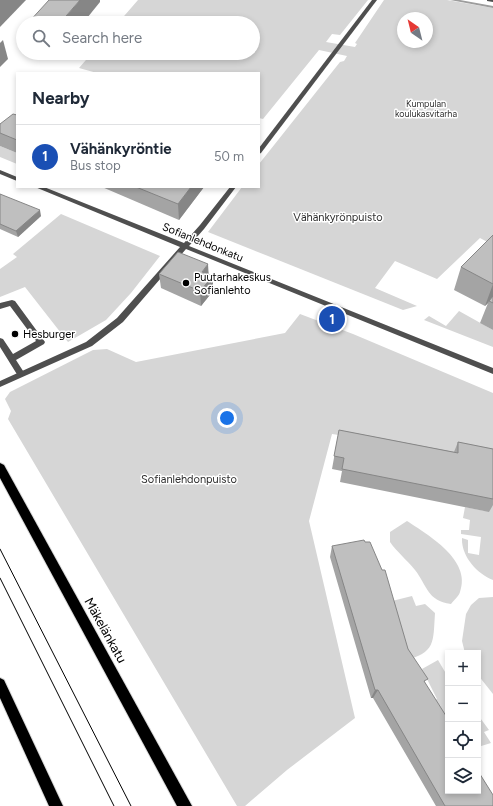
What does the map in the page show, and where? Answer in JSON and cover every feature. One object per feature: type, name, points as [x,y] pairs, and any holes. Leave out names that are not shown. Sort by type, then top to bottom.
[{"type":"main road","name":"Mäkelänkatu","points":[[0,468],[186,806]]},
{"type":"main road","points":[[0,684],[56,806]]},
{"type":"street","points":[[260,151],[375,0]]},
{"type":"street","points":[[489,0],[493,1]]},
{"type":"street","points":[[0,172],[16,179]]},
{"type":"street","name":"Sofianlehdonkatu","points":[[40,188],[493,371]]},
{"type":"street","points":[[0,384],[89,344],[120,320],[202,227],[232,188]]},
{"type":"street","points":[[0,306],[12,303],[41,342],[12,359]]},
{"type":"street","points":[[0,342],[21,374]]},
{"type":"green space","points":[[138,0],[368,0],[340,35],[332,34],[326,42],[355,47],[357,44],[355,43],[384,0],[447,0],[493,8],[493,245],[480,238],[437,279],[395,261],[375,288],[417,306],[403,310],[208,232],[241,188],[260,188],[260,163],[340,62],[344,61],[347,56],[319,50],[263,119],[260,118],[260,72],[93,72],[79,68],[86,60],[260,60],[260,16],[124,16]]},
{"type":"green space","points":[[0,146],[16,153],[16,164],[0,157]]},
{"type":"green space","points":[[61,214],[160,256],[131,293],[106,320],[68,342],[25,287],[0,297],[0,269],[17,257],[13,254]]},
{"type":"green space","points":[[459,311],[493,330],[493,347],[424,320],[429,316],[446,326]]},
{"type":"green space","name":"Sofianlehdonpuisto","points":[[300,314],[353,334],[493,393],[493,458],[332,434],[309,521],[355,718],[287,770],[245,806],[237,806],[8,419],[11,411],[5,399],[10,392],[93,350],[107,349],[136,362],[285,333]]},
{"type":"green space","points":[[493,486],[493,580],[481,573],[471,564],[462,545],[462,538],[468,540],[468,553],[479,555],[481,537],[461,534],[461,530],[469,530],[470,520],[463,518],[465,507],[485,511]]},
{"type":"green space","points":[[407,521],[436,541],[446,550],[460,569],[462,580],[460,592],[451,604],[437,600],[428,592],[415,570],[390,542],[390,532]]},
{"type":"green space","points":[[412,596],[416,606],[425,604],[435,613],[434,632],[431,645],[427,650],[414,658],[404,661],[388,602]]},
{"type":"green space","points":[[493,597],[493,694],[481,679],[481,650],[464,650],[462,641],[466,614],[471,605],[479,598]]},
{"type":"green space","points":[[438,660],[445,672],[445,726],[427,703],[437,699],[422,669]]},
{"type":"green space","points":[[481,719],[489,730],[484,732],[491,743],[481,746]]},
{"type":"building","points":[[49,0],[80,0],[66,16],[34,16]]},
{"type":"building","points":[[13,114],[16,115],[16,140],[0,133],[0,124]]},
{"type":"building","points":[[138,188],[190,188],[178,204]]},
{"type":"building","points":[[0,194],[40,210],[16,231],[0,224]]},
{"type":"building","points":[[493,235],[493,284],[461,267]]},
{"type":"building","points":[[178,252],[208,264],[202,272],[213,276],[200,291],[159,274]]},
{"type":"building","points":[[493,296],[493,303],[489,301]]},
{"type":"building","points":[[339,430],[458,453],[458,442],[493,449],[493,499],[342,469],[344,458],[334,456]]},
{"type":"building","points":[[364,540],[365,542],[370,542],[382,570],[385,570],[408,649],[428,679],[424,681],[445,714],[445,794],[481,794],[481,776],[493,795],[493,806],[445,806],[378,690],[375,690],[332,546]]},
{"type":"waterway","points":[[452,0],[493,7]]},
{"type":"tram line","points":[[0,549],[131,806]]},
{"type":"tram line","points":[[0,578],[114,806]]},
{"type":"place","name":"Puutarhakeskus Sofianlehto","points":[[186,283]]},
{"type":"place","name":"Vähänkyröntie","points":[[332,319]]},
{"type":"place","name":"Hesburger","points":[[15,334]]},
{"type":"park label","name":"Kumpulan koulukasvitarha","points":[[426,110]]},
{"type":"park label","name":"Vähänkyrönpuisto","points":[[338,217]]}]
